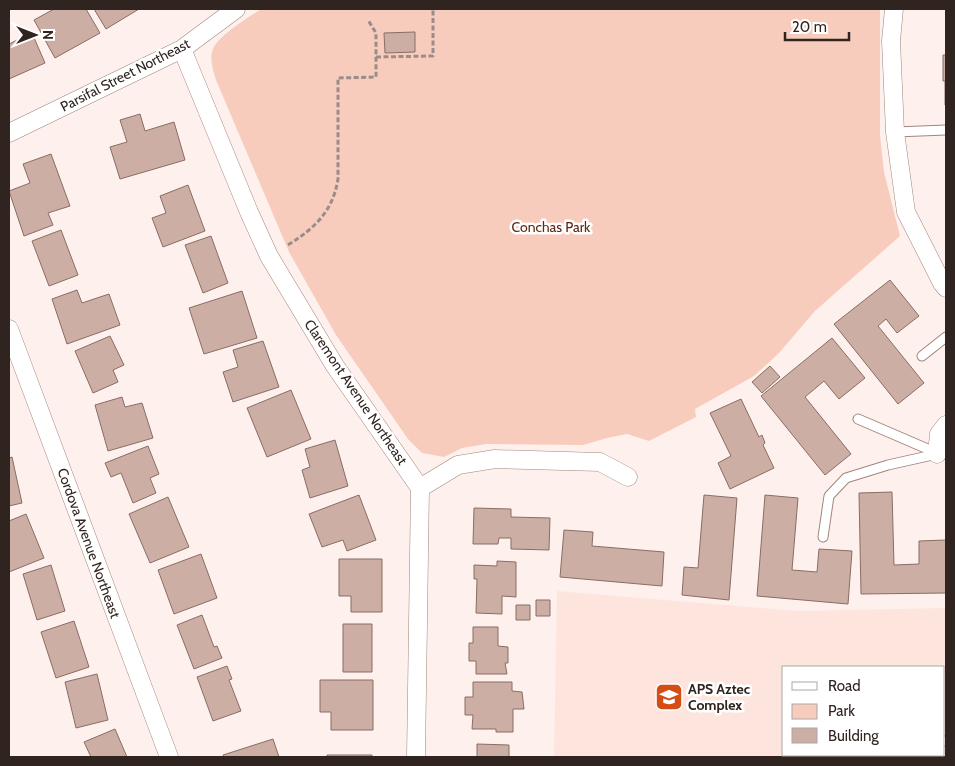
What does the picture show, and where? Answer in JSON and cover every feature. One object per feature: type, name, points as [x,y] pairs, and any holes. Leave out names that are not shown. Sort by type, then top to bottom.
[{"type":"street","name":"Parsifal Street Northeast","points":[[9,133],[182,49],[236,9]]},
{"type":"street","points":[[894,9],[891,41],[895,132],[906,212],[946,288]]},
{"type":"street","name":"Claremont Avenue Northeast","points":[[182,49],[269,256],[334,366],[420,488]]},
{"type":"street","name":"Cordova Avenue Northeast","points":[[9,329],[169,757]]},
{"type":"street","points":[[937,454],[939,434],[946,425]]},
{"type":"street","points":[[416,757],[420,488],[458,466],[495,459],[600,462],[628,477]]},
{"type":"lane","points":[[895,132],[946,130]]},
{"type":"lane","points":[[922,356],[946,337]]},
{"type":"lane","points":[[858,419],[937,454]]},
{"type":"lane","points":[[823,537],[829,496],[846,478],[888,465],[937,454]]},
{"type":"path","points":[[376,57],[434,56],[433,9]]},
{"type":"path","points":[[288,245],[306,234],[319,222],[337,188],[338,78],[376,77],[376,33],[368,20]]},
{"type":"shaded area","name":"APS Aztec Complex","points":[[557,591],[798,611],[946,608],[946,757],[554,757]]},
{"type":"green space","name":"Conchas Park","points":[[261,9],[880,9],[880,135],[884,172],[900,236],[815,311],[779,353],[754,376],[695,409],[696,417],[649,441],[627,434],[583,445],[486,444],[462,448],[444,457],[422,453],[408,439],[336,335],[289,252],[216,80],[211,57],[216,44],[234,27]]},
{"type":"building","points":[[54,9],[86,9],[100,33],[55,58],[34,20]]},
{"type":"building","points":[[94,9],[139,9],[106,29]]},
{"type":"building","points":[[415,32],[415,52],[385,53],[384,33]]},
{"type":"building","points":[[32,33],[45,63],[9,79],[9,44]]},
{"type":"building","points":[[943,55],[946,55],[946,105],[945,81],[943,81]]},
{"type":"building","points":[[140,114],[145,131],[174,122],[185,160],[120,179],[110,147],[127,142],[120,120]]},
{"type":"building","points":[[51,154],[70,206],[48,213],[53,225],[24,236],[9,191],[30,183],[23,164]]},
{"type":"building","points":[[188,185],[205,231],[163,247],[152,218],[166,213],[160,196]]},
{"type":"building","points":[[61,230],[78,275],[49,286],[32,241]]},
{"type":"building","points":[[211,236],[228,283],[203,293],[185,245]]},
{"type":"building","points":[[890,280],[919,316],[897,333],[886,319],[878,326],[924,383],[898,404],[834,324]]},
{"type":"building","points":[[77,290],[82,303],[109,294],[120,325],[67,344],[52,299]]},
{"type":"building","points":[[242,291],[257,338],[204,354],[189,308]]},
{"type":"building","points":[[110,336],[124,365],[113,370],[118,382],[93,393],[75,351]]},
{"type":"building","points":[[832,338],[865,378],[839,399],[824,381],[805,397],[851,454],[825,475],[761,396]]},
{"type":"building","points":[[263,341],[279,387],[233,402],[223,372],[238,367],[233,350]]},
{"type":"building","points":[[770,366],[780,377],[762,393],[752,382]]},
{"type":"building","points":[[291,390],[311,439],[267,457],[247,408]]},
{"type":"building","points":[[122,397],[125,407],[142,403],[153,438],[108,451],[95,405]]},
{"type":"building","points":[[741,399],[759,437],[762,435],[765,443],[763,445],[774,468],[730,489],[718,463],[731,456],[710,413]]},
{"type":"building","points":[[335,440],[348,486],[310,498],[302,470],[310,467],[305,449]]},
{"type":"building","points":[[148,446],[159,474],[150,478],[156,493],[133,503],[121,473],[111,477],[105,463]]},
{"type":"building","points":[[12,457],[22,503],[9,506],[9,458]]},
{"type":"building","points":[[892,492],[894,565],[919,564],[919,541],[946,540],[946,593],[861,594],[859,493]]},
{"type":"building","points":[[359,495],[376,540],[347,551],[343,540],[322,547],[309,514]]},
{"type":"building","points":[[704,495],[737,498],[729,600],[682,595],[684,567],[698,568]]},
{"type":"building","points":[[765,495],[798,498],[792,570],[817,572],[819,549],[852,551],[848,604],[757,596]]},
{"type":"building","points":[[168,497],[189,547],[150,563],[129,514]]},
{"type":"building","points":[[474,508],[511,509],[511,517],[550,518],[549,550],[511,549],[511,538],[499,538],[498,544],[473,544]]},
{"type":"building","points":[[26,514],[44,558],[9,572],[9,521]]},
{"type":"building","points":[[564,530],[593,532],[592,546],[664,552],[662,586],[560,577]]},
{"type":"building","points":[[201,554],[217,598],[174,614],[158,570]]},
{"type":"building","points":[[339,559],[382,559],[382,612],[351,612],[351,596],[339,596]]},
{"type":"building","points":[[497,561],[516,562],[516,597],[502,596],[502,614],[476,613],[477,579],[474,579],[474,565],[497,566]]},
{"type":"building","points":[[51,565],[65,611],[37,620],[23,574]]},
{"type":"building","points":[[536,600],[550,600],[550,616],[536,616]]},
{"type":"building","points":[[516,605],[530,605],[530,620],[516,620]]},
{"type":"building","points":[[202,615],[214,647],[217,646],[222,658],[194,669],[177,625]]},
{"type":"building","points":[[74,621],[89,667],[56,678],[41,632]]},
{"type":"building","points":[[343,624],[372,624],[372,672],[343,672]]},
{"type":"building","points":[[473,627],[498,627],[498,646],[508,647],[508,663],[505,663],[507,674],[476,674],[476,661],[469,661],[469,643],[473,643]]},
{"type":"building","points":[[227,666],[232,679],[229,680],[241,711],[213,721],[197,677]]},
{"type":"building","points":[[97,674],[108,720],[76,728],[65,682]]},
{"type":"building","points":[[320,680],[373,680],[373,730],[331,730],[331,712],[320,712]]},
{"type":"building","points":[[473,682],[512,682],[512,691],[522,692],[524,709],[513,709],[513,732],[496,732],[496,729],[472,729],[473,715],[465,715],[465,697],[473,697]]},
{"type":"building","points":[[115,729],[127,757],[91,757],[84,742]]},
{"type":"building","points":[[273,739],[279,757],[224,757],[223,755]]},
{"type":"building","points":[[477,744],[509,745],[509,757],[477,757]]},
{"type":"building","points":[[327,755],[372,755],[372,757],[327,757]]},
{"type":"place","name":"APS Aztec Complex","points":[[669,697]]}]
